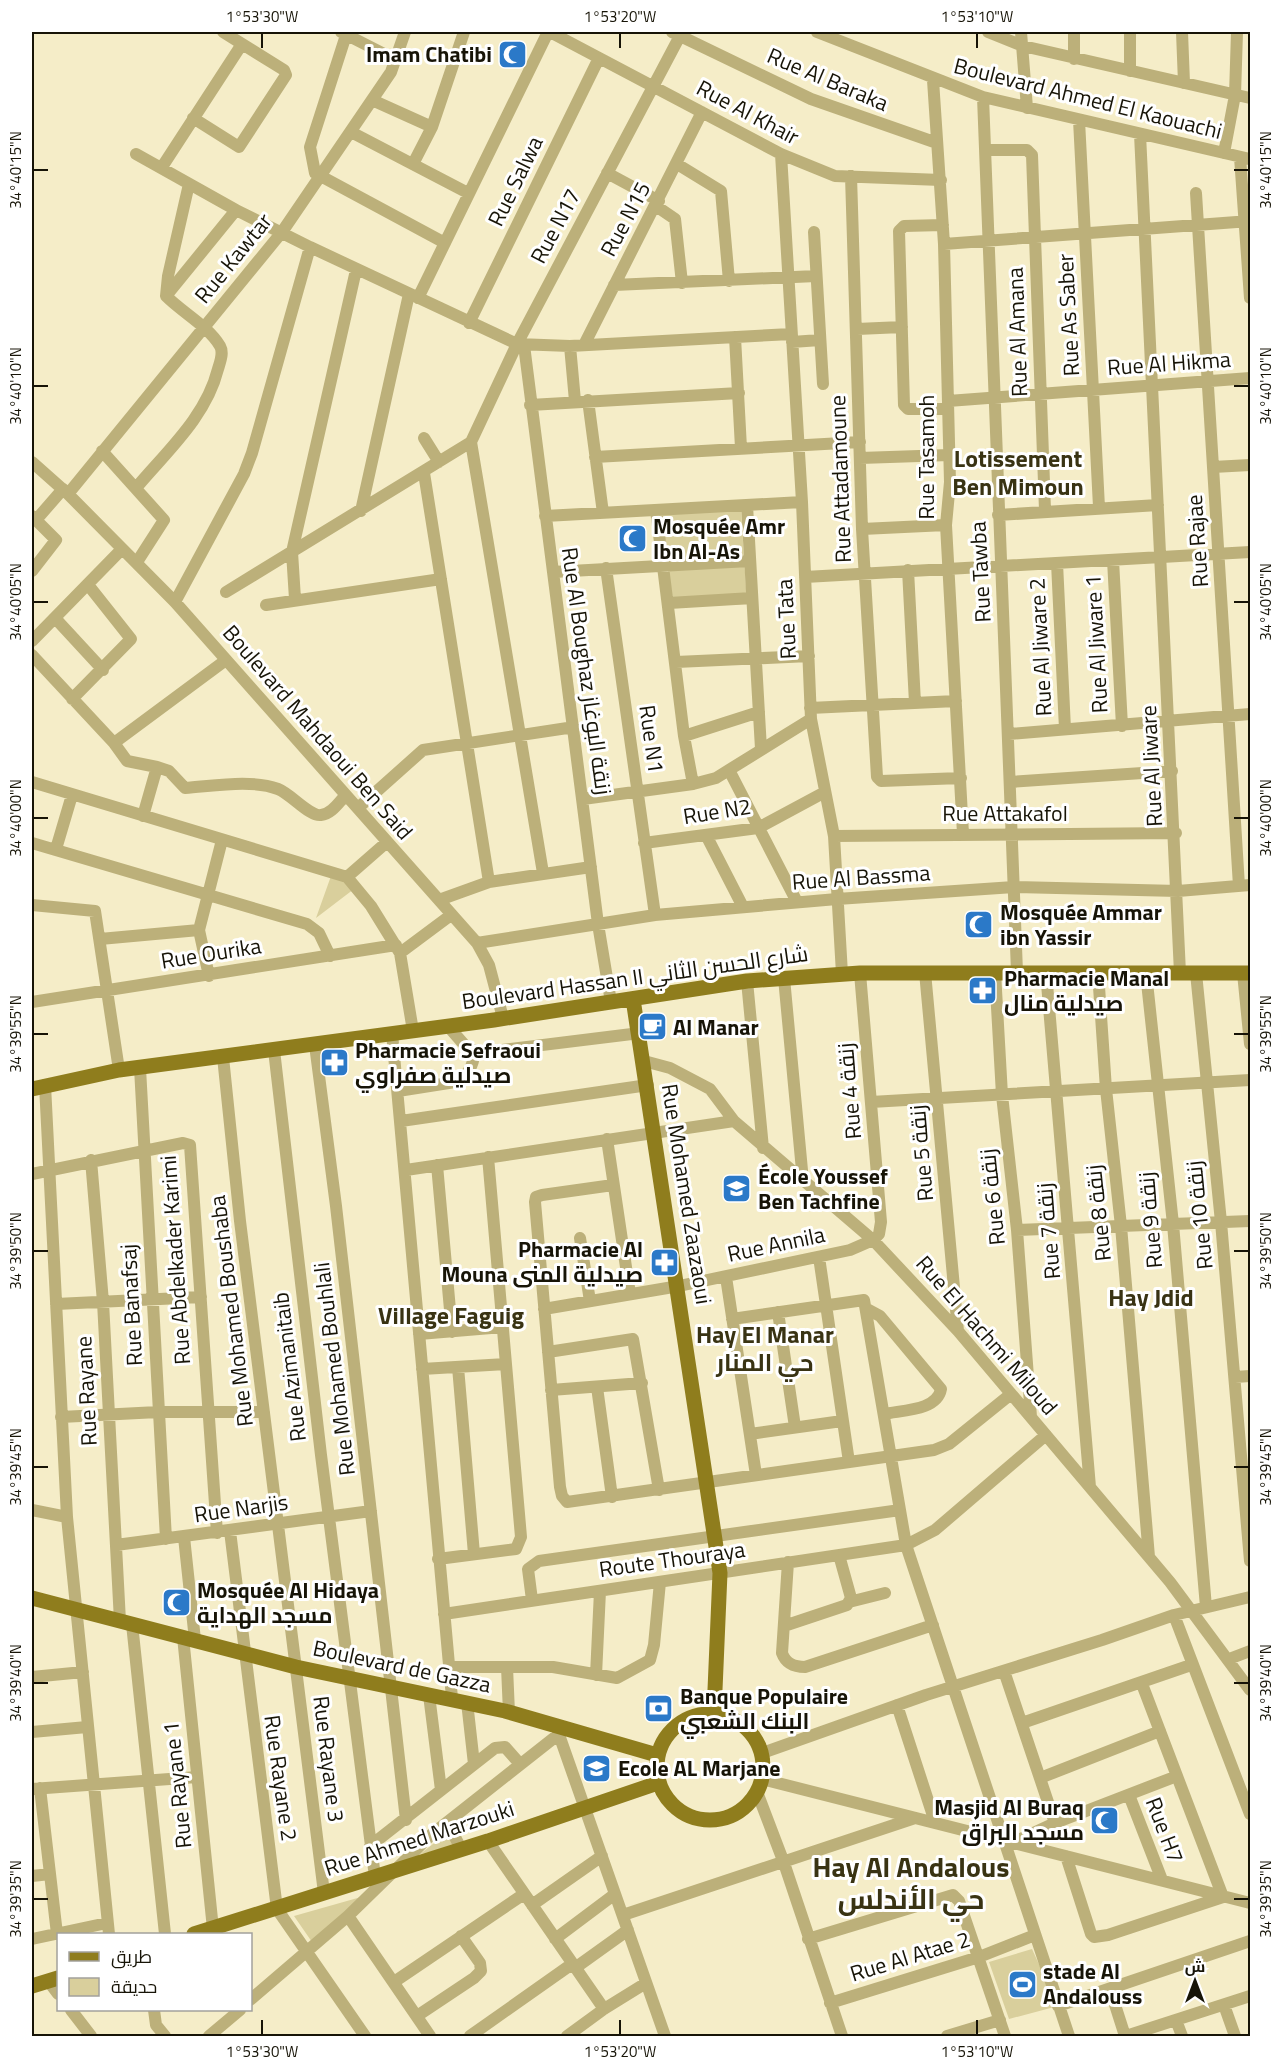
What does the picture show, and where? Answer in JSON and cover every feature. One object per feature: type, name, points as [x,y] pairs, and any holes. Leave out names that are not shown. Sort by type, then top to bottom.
[{"type":"main road","name":"Boulevard Hassan II شارع الحسن الثاني","points":[[38,1087],[119,1070],[315,1045],[747,981],[860,973],[1247,973]]},
{"type":"main road","name":"Rue Mohamed Zaazaoui","points":[[633,999],[656,1131],[720,1573],[714,1713]]},
{"type":"main road","name":"Boulevard de Gazza","points":[[32,1598],[296,1667],[459,1700],[509,1713],[558,1731],[657,1755]]},
{"type":"main road","points":[[714,1713],[733,1718],[744,1725],[757,1741],[762,1753],[759,1786],[747,1805],[734,1815],[718,1820],[702,1820],[686,1815],[673,1806],[658,1783],[657,1755],[664,1739],[679,1723],[699,1714],[714,1713]]},
{"type":"main road","name":"Rue Ahmed Marzouki","points":[[200,1933],[488,1841],[585,1806],[658,1783]]},
{"type":"street","points":[[193,118],[239,147],[286,72],[223,32]]},
{"type":"street","points":[[396,60],[345,32],[310,147],[313,166],[320,178],[445,243]]},
{"type":"street","name":"Rue Kawtar","points":[[34,518],[66,492],[102,451],[282,232],[372,100],[396,60],[405,32]]},
{"type":"street","points":[[413,164],[432,127],[464,32]]},
{"type":"street","points":[[361,511],[413,296],[445,243],[549,32]]},
{"type":"street","name":"Rue Al Khair","points":[[549,32],[781,154],[823,172],[851,176],[941,180]]},
{"type":"street","name":"Boulevard Ahmed El Kaouachi","points":[[817,32],[933,80],[982,97],[1245,158]]},
{"type":"street","points":[[988,32],[1023,46],[1251,98]]},
{"type":"street","points":[[1021,32],[1027,108]]},
{"type":"street","points":[[1074,32],[1074,58]]},
{"type":"street","points":[[1130,32],[1130,70]]},
{"type":"street","points":[[1182,32],[1184,83]]},
{"type":"street","points":[[1224,153],[1235,95],[1237,32]]},
{"type":"street","name":"Rue N17","points":[[471,442],[678,33]]},
{"type":"street","name":"Rue Al Baraka","points":[[678,33],[811,99],[937,143]]},
{"type":"street","points":[[162,167],[242,44]]},
{"type":"street","name":"Rue Salwa","points":[[469,323],[599,58]]},
{"type":"street","name":"Rue Tasamoh","points":[[933,80],[944,244],[950,482],[946,525],[963,834]]},
{"type":"street","name":"Rue Tawba","points":[[982,97],[1017,972]]},
{"type":"street","points":[[372,100],[432,127]]},
{"type":"street","name":"Rue N15","points":[[584,345],[658,203],[702,112]]},
{"type":"street","name":"Rue As Saber","points":[[1079,120],[1100,507]]},
{"type":"street","points":[[351,132],[468,193]]},
{"type":"street","name":"Rue Al Jiware","points":[[1140,135],[1178,891],[1188,973]]},
{"type":"street","name":"Rue Al Amana","points":[[985,150],[1031,152],[1045,510]]},
{"type":"street","points":[[136,154],[236,210],[356,270],[469,323],[520,344],[570,346],[735,338],[820,340]]},
{"type":"street","name":"Rue Tata","points":[[781,154],[802,502],[810,714],[834,836],[842,974]]},
{"type":"street","points":[[1245,158],[1251,298]]},
{"type":"street","points":[[677,164],[721,191],[729,281]]},
{"type":"street","points":[[607,173],[658,203],[675,219],[682,283]]},
{"type":"street","name":"Rue Attadamoune","points":[[851,176],[862,529],[871,707],[878,780],[961,778]]},
{"type":"street","points":[[166,296],[168,276],[189,183]]},
{"type":"street","name":"Rue Rajae","points":[[1196,193],[1229,716],[1245,886]]},
{"type":"street","points":[[166,296],[236,210]]},
{"type":"street","points":[[944,244],[1035,239],[1248,221]]},
{"type":"street","points":[[857,329],[902,327],[900,227],[943,225]]},
{"type":"street","points":[[814,232],[823,384]]},
{"type":"street","points":[[175,602],[244,474],[252,453],[310,247]]},
{"type":"street","points":[[295,599],[292,552],[356,270]]},
{"type":"street","points":[[614,285],[816,276]]},
{"type":"street","points":[[136,489],[204,407],[209,397],[221,351],[204,329],[166,296]]},
{"type":"street","name":"Rue Al Hikma","points":[[902,327],[905,408],[1040,394],[1251,378]]},
{"type":"street","points":[[735,338],[741,448]]},
{"type":"street","name":"Rue Al Boughaz زنقة البوغاز","points":[[520,344],[610,1002]]},
{"type":"street","points":[[570,346],[575,401]]},
{"type":"street","points":[[530,405],[739,393]]},
{"type":"street","points":[[588,400],[603,513]]},
{"type":"street","points":[[424,438],[439,462]]},
{"type":"street","points":[[226,592],[424,473],[471,442],[518,735],[543,873]]},
{"type":"street","points":[[595,457],[860,442]]},
{"type":"street","points":[[102,451],[164,520],[137,562]]},
{"type":"street","points":[[860,458],[949,455]]},
{"type":"street","name":"Boulevard Mahdaoui Ben Said","points":[[32,462],[66,492],[175,602],[477,943],[489,965],[503,1018]]},
{"type":"street","points":[[1213,467],[1251,465]]},
{"type":"street","points":[[424,473],[489,882]]},
{"type":"street","points":[[545,516],[802,502]]},
{"type":"street","points":[[747,505],[761,749]]},
{"type":"street","points":[[999,515],[1045,510],[1158,505]]},
{"type":"street","points":[[657,510],[684,736],[693,784]]},
{"type":"street","points":[[32,571],[56,540],[34,518]]},
{"type":"street","points":[[862,529],[946,525]]},
{"type":"street","points":[[32,641],[89,586],[122,549]]},
{"type":"street","points":[[805,577],[1251,552]]},
{"type":"street","name":"Rue Al Jiware 1","points":[[1113,560],[1122,726]]},
{"type":"street","points":[[553,572],[749,561]]},
{"type":"street","name":"Rue Al Jiware 2","points":[[1057,563],[1065,729]]},
{"type":"street","name":"Rue N1","points":[[606,568],[655,915]]},
{"type":"street","points":[[908,570],[915,704]]},
{"type":"street","points":[[266,605],[441,579]]},
{"type":"street","points":[[72,699],[131,639],[89,586]]},
{"type":"street","points":[[669,603],[752,598]]},
{"type":"street","points":[[56,618],[103,670]]},
{"type":"street","points":[[32,655],[114,743],[127,761],[169,771],[185,788],[251,784],[279,789],[313,814],[321,815],[330,812],[346,795]]},
{"type":"street","points":[[676,662],[809,656]]},
{"type":"street","points":[[114,743],[226,660]]},
{"type":"street","points":[[583,799],[693,784],[716,778],[810,714],[956,701]]},
{"type":"street","points":[[684,736],[759,712]]},
{"type":"street","points":[[1009,734],[1251,714]]},
{"type":"street","points":[[358,808],[423,750],[574,727]]},
{"type":"street","points":[[143,816],[157,767]]},
{"type":"street","points":[[729,770],[797,902]]},
{"type":"street","points":[[1010,782],[1172,771]]},
{"type":"street","points":[[32,782],[347,877],[371,906],[398,949],[413,1030]]},
{"type":"street","name":"Rue N2","points":[[644,843],[758,828],[825,792]]},
{"type":"street","points":[[56,849],[72,795]]},
{"type":"street","name":"Rue Attakafol","points":[[834,836],[1176,833]]},
{"type":"street","points":[[706,836],[743,907]]},
{"type":"street","points":[[209,976],[199,930],[206,895],[222,840]]},
{"type":"street","points":[[347,877],[387,842]]},
{"type":"street","points":[[32,843],[307,924],[319,933],[330,956]]},
{"type":"street","points":[[439,900],[489,882],[591,867]]},
{"type":"street","name":"Rue Al Bassma","points":[[477,943],[655,915],[837,899],[1014,887],[1178,891],[1245,886]]},
{"type":"street","points":[[32,905],[95,911],[119,1070]]},
{"type":"street","name":"Rue Ourika","points":[[32,1002],[330,956],[398,949],[452,915]]},
{"type":"street","points":[[100,939],[199,930]]},
{"type":"street","name":"Rue 5 زنقة","points":[[926,972],[958,1330]]},
{"type":"street","name":"Rue 6 زنقة","points":[[995,972],[1002,1095],[1017,1230],[1031,1417]]},
{"type":"street","name":"Rue 7 زنقة","points":[[1046,972],[1090,1487]]},
{"type":"street","name":"Rue 8 زنقة","points":[[1098,972],[1106,1089],[1121,1226],[1149,1557]]},
{"type":"street","name":"Rue 4 زنقة","points":[[860,973],[881,1222],[879,1234],[873,1240]]},
{"type":"street","name":"Rue 9 زنقة","points":[[1146,973],[1173,1224],[1206,1607]]},
{"type":"street","name":"Rue 10 زنقة","points":[[1188,973],[1206,1083],[1221,1222],[1248,1501],[1251,1561]]},
{"type":"street","points":[[1247,973],[1251,1044]]},
{"type":"street","points":[[784,978],[803,1181]]},
{"type":"street","points":[[747,981],[764,1148]]},
{"type":"street","points":[[447,1025],[468,1049],[475,1051],[496,1051],[640,1033]]},
{"type":"street","points":[[392,1033],[449,1667],[474,1764]]},
{"type":"street","name":"Rue Mohamed Bouhlali","points":[[315,1045],[406,1820]]},
{"type":"street","name":"Rue Azimanitaib","points":[[274,1050],[329,1517],[375,1877]]},
{"type":"street","points":[[398,1091],[455,1082],[469,1072],[473,1065],[475,1051]]},
{"type":"street","name":"Rue Mohamed Boushaba","points":[[223,1057],[296,1667]]},
{"type":"street","name":"Rue El Hachmi Miloud","points":[[644,1061],[670,1068],[705,1085],[734,1121],[873,1240],[958,1330],[1149,1557],[1192,1610],[1251,1690]]},
{"type":"street","name":"Rue Banafsaj","points":[[140,1068],[166,1539]]},
{"type":"street","points":[[871,1102],[1251,1080]]},
{"type":"street","points":[[401,1121],[648,1085]]},
{"type":"street","points":[[38,1087],[48,1169],[67,1517],[108,1929],[67,1933]]},
{"type":"street","points":[[406,1170],[734,1121]]},
{"type":"street","points":[[607,1139],[630,1294]]},
{"type":"street","name":"Rue Abdelkader Karimi","points":[[32,1174],[91,1160],[183,1143],[190,1145],[217,1533]]},
{"type":"street","points":[[438,1558],[516,1549],[521,1537],[488,1157]]},
{"type":"street","name":"Rue Rayane","points":[[91,1160],[103,1302],[116,1545],[165,1933]]},
{"type":"street","points":[[437,1165],[453,1332]]},
{"type":"street","points":[[613,1185],[536,1197],[551,1390],[562,1496],[567,1502],[934,1450],[950,1444],[1011,1394]]},
{"type":"street","points":[[1017,1230],[1251,1221]]},
{"type":"street","points":[[580,1238],[590,1301]]},
{"type":"street","name":"Rue Annila","points":[[544,1309],[726,1277],[850,1250],[873,1240]]},
{"type":"street","points":[[819,1257],[849,1462]]},
{"type":"street","points":[[726,1277],[756,1475]]},
{"type":"street","points":[[56,1304],[201,1297]]},
{"type":"street","points":[[732,1319],[864,1300],[906,1545],[1009,1842],[1035,1935],[1069,2037]]},
{"type":"street","points":[[867,1310],[879,1317],[941,1389],[938,1398],[929,1404],[884,1414]]},
{"type":"street","points":[[778,1312],[795,1427]]},
{"type":"street","points":[[419,1334],[503,1327]]},
{"type":"street","points":[[548,1352],[633,1339],[658,1490]]},
{"type":"street","points":[[422,1369],[506,1364]]},
{"type":"street","points":[[458,1367],[474,1554]]},
{"type":"street","points":[[1235,1377],[1251,1376]]},
{"type":"street","points":[[551,1390],[642,1383]]},
{"type":"street","points":[[597,1387],[612,1497]]},
{"type":"street","points":[[61,1417],[158,1412],[264,1412]]},
{"type":"street","points":[[750,1434],[842,1421]]},
{"type":"street","name":"Route Thouraya","points":[[444,1614],[906,1545],[919,1541],[943,1523],[1046,1435]]},
{"type":"street","points":[[532,1600],[528,1569],[539,1561],[900,1509]]},
{"type":"street","points":[[32,1510],[67,1517]]},
{"type":"street","name":"Rue Narjis","points":[[116,1545],[371,1511]]},
{"type":"street","name":"Rue Rayane 2","points":[[230,1531],[277,1909]]},
{"type":"street","name":"Rue Rayane 1","points":[[184,1537],[197,1777],[213,1929]]},
{"type":"street","points":[[784,1626],[842,1609],[849,1602],[851,1598],[839,1556]]},
{"type":"street","points":[[788,1562],[783,1656],[792,1665],[805,1667],[933,1625]]},
{"type":"street","points":[[449,1667],[564,1668],[617,1678],[650,1660],[654,1645],[660,1582]]},
{"type":"street","points":[[596,1675],[600,1591]]},
{"type":"street","points":[[849,1602],[885,1593]]},
{"type":"street","points":[[762,1753],[897,1705],[1174,1615],[1251,1597]]},
{"type":"street","points":[[1174,1615],[1191,1665],[1251,1814]]},
{"type":"street","points":[[1229,1659],[1251,1651]]},
{"type":"street","points":[[1022,1723],[1142,1684],[1191,1665]]},
{"type":"street","name":"Rue Rayane 3","points":[[296,1667],[324,1893]]},
{"type":"street","points":[[507,1667],[509,1713]]},
{"type":"street","points":[[1004,1671],[1055,1823]]},
{"type":"street","points":[[32,1674],[83,1672]]},
{"type":"street","points":[[1142,1684],[1223,1896]]},
{"type":"street","points":[[429,1695],[441,1790]]},
{"type":"street","points":[[897,1705],[935,1822]]},
{"type":"street","points":[[32,1732],[87,1727]]},
{"type":"street","points":[[252,1998],[348,1916],[448,1823],[558,1731],[663,2036]]},
{"type":"street","points":[[1040,1778],[1160,1731]]},
{"type":"street","points":[[370,1846],[495,1748],[502,1746],[520,1764]]},
{"type":"street","points":[[1009,1842],[1177,1776]]},
{"type":"street","points":[[32,1939],[57,1934],[46,1835],[36,1788],[94,1782],[197,1777]]},
{"type":"street","points":[[842,2037],[759,1786],[935,1822],[1251,1903]]},
{"type":"street","name":"Rue H7","points":[[1129,1795],[1162,1880]]},
{"type":"street","points":[[622,1915],[915,1818]]},
{"type":"street","points":[[448,1823],[461,1849]]},
{"type":"street","points":[[32,1836],[46,1835]]},
{"type":"street","points":[[488,1841],[604,2009]]},
{"type":"street","points":[[532,1905],[602,1856]]},
{"type":"street","points":[[1066,1856],[1091,1934],[1094,1937],[1108,1935],[1223,1896]]},
{"type":"street","points":[[32,1876],[50,1874]]},
{"type":"street","points":[[394,1982],[524,1894]]},
{"type":"street","points":[[555,1939],[615,1894]]},
{"type":"street","points":[[808,1939],[948,1895],[957,1896],[1005,2037]]},
{"type":"street","points":[[277,1909],[365,2037]]},
{"type":"street","points":[[348,1916],[430,2037]]},
{"type":"street","points":[[470,2037],[628,1929]]},
{"type":"street","name":"Rue Al Atae 2","points":[[830,2003],[979,1957],[1035,1935]]},
{"type":"street","points":[[417,2016],[481,1971],[480,1963],[462,1936]]},
{"type":"street","points":[[1058,2006],[1251,1941]]},
{"type":"street","points":[[567,2037],[604,2009],[646,1983]]},
{"type":"street","points":[[1110,1989],[1126,2037],[1251,1996]]},
{"type":"street","points":[[1224,2005],[1235,2037]]},
{"type":"street","points":[[72,2011],[91,2037]]},
{"type":"street","points":[[154,2011],[156,2025],[165,2037]]},
{"type":"street","points":[[209,2037],[239,2011]]},
{"type":"street","points":[[947,2037],[1000,2020]]},
{"type":"street","points":[[1176,2020],[1182,2037]]},
{"type":"green space","points":[[741,510],[747,604],[674,607],[659,515]]},
{"type":"green space","points":[[331,876],[344,878],[354,889],[316,918]]},
{"type":"green space","points":[[446,1834],[460,1846],[420,1854]]},
{"type":"green space","points":[[361,1897],[312,1942],[294,1916]]},
{"type":"green space","name":"stade Al Andalouss","points":[[1032,1949],[1058,2006],[1009,2019],[989,1962]]},
{"type":"place","name":"Imam Chatibi","points":[[513,54]]},
{"type":"place","name":"Mosquée Amr Ibn Al-As","points":[[632,539]]},
{"type":"place","name":"Mosquée Ammar ibn Yassir","points":[[979,925]]},
{"type":"place","name":"Pharmacie Manal صيدلية منال","points":[[983,991]]},
{"type":"place","name":"Al Manar","points":[[652,1027]]},
{"type":"place","name":"Pharmacie Sefraoui صيدلية صفراوي","points":[[334,1063]]},
{"type":"place","name":"École Youssef Ben Tachfine","points":[[737,1189]]},
{"type":"place","name":"Pharmacie Al Mouna صيدلية المنى","points":[[664,1262]]},
{"type":"place","name":"Mosquée Al Hidaya مسجد الهداية","points":[[176,1603]]},
{"type":"place","name":"Banque Populaire البنك الشعبي","points":[[659,1709]]},
{"type":"place","name":"Ecole AL Marjane","points":[[597,1768]]},
{"type":"place","name":"Masjid Al Buraq مسجد البراق","points":[[1105,1820]]},
{"type":"place","name":"stade Al Andalouss","points":[[1022,1984]]},
{"type":"district","name":"Lotissement Ben Mimoun","points":[[1018,472]]},
{"type":"district","name":"Hay Jdid","points":[[1151,1297]]},
{"type":"district","name":"Village Faguig","points":[[451,1315]]},
{"type":"district","name":"Hay El Manar حي المنار","points":[[765,1348]]},
{"type":"district","name":"Hay Al Andalous حي الأندلس","points":[[911,1882]]}]
